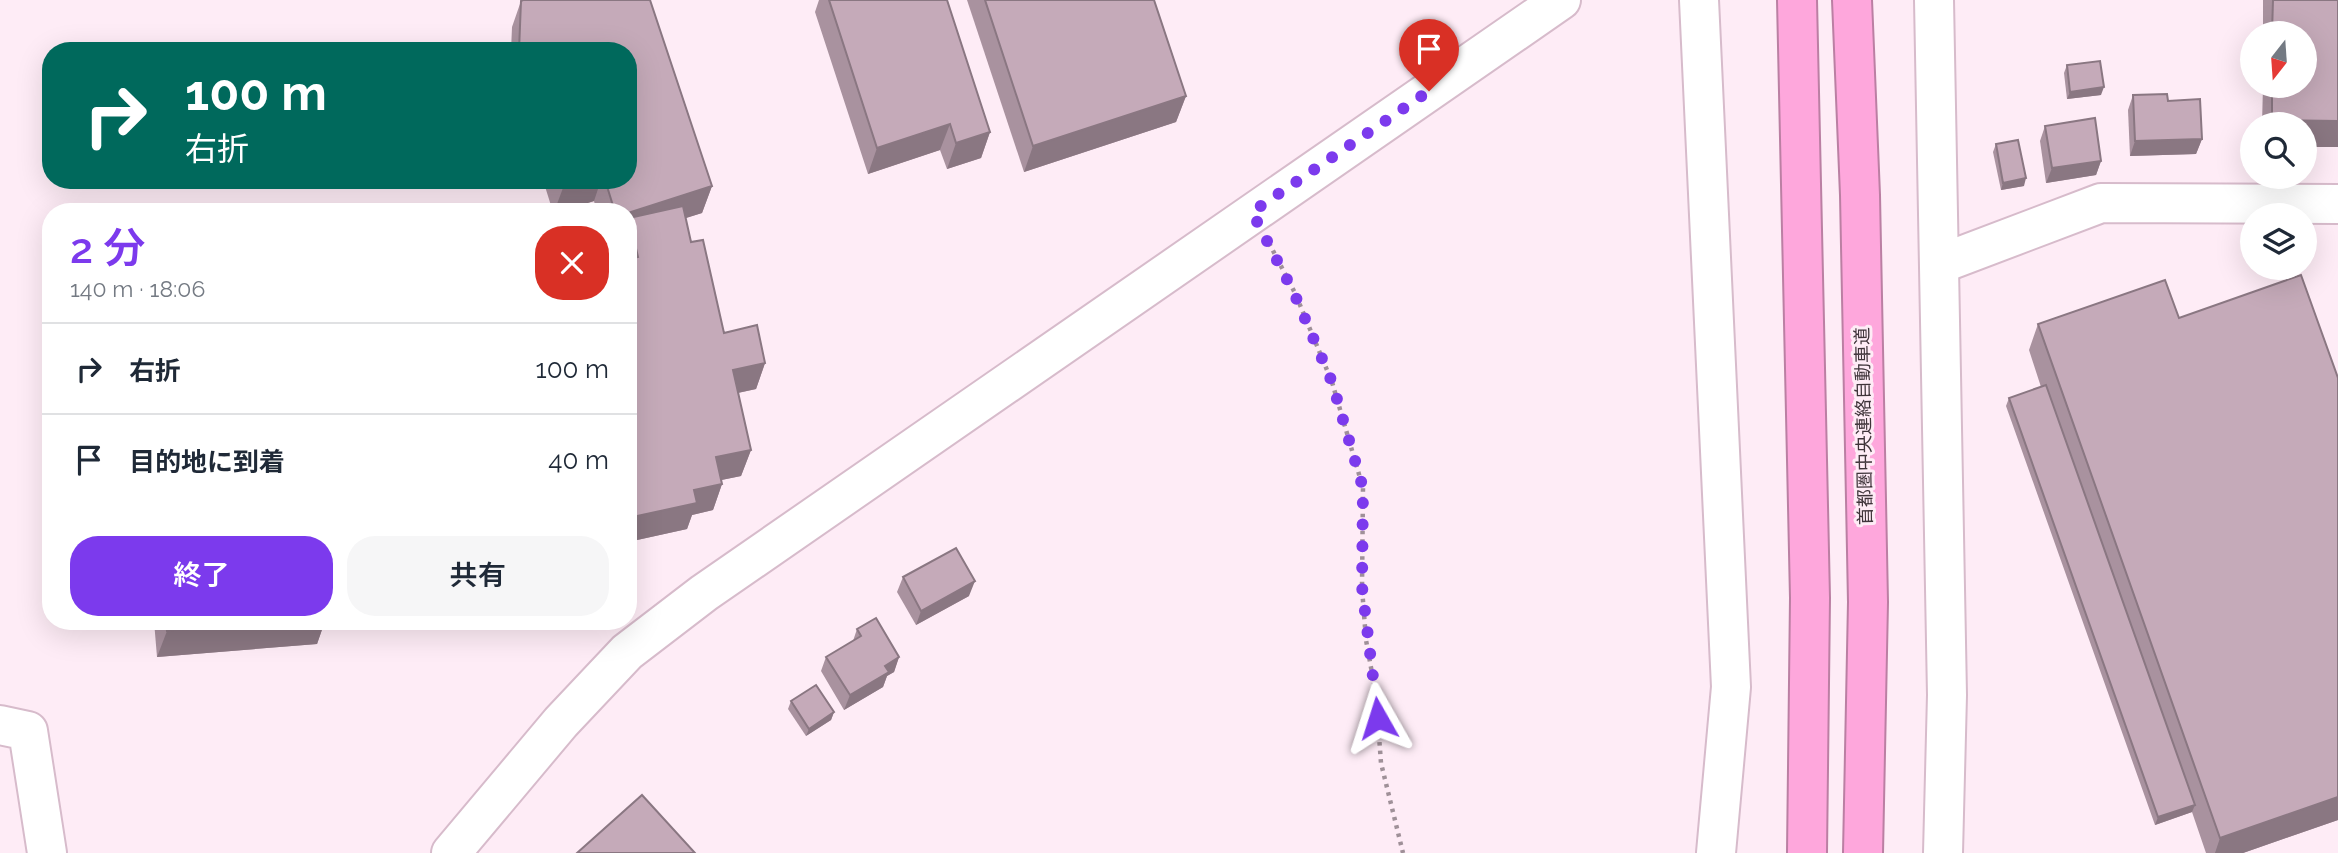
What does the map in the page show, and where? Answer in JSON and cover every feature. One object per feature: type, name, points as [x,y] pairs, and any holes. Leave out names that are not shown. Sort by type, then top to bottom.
[{"type":"highway","points":[[1797,0],[1810,598],[1807,853]]},
{"type":"highway","name":"首都圏中央連絡自動車道","points":[[1852,0],[1860,195],[1868,603],[1863,853]]},
{"type":"street","points":[[451,853],[561,722],[628,652],[704,593],[1561,0]]},
{"type":"street","points":[[1699,0],[1731,687],[1716,853]]},
{"type":"street","points":[[1934,0],[1947,695],[1943,853]]},
{"type":"street","points":[[1940,264],[2101,203],[2338,204]]},
{"type":"street","points":[[0,725],[28,731],[47,853]]},
{"type":"path","points":[[1252,212],[1294,293],[1332,382],[1363,488],[1362,587],[1366,639],[1376,695],[1381,763],[1403,853]]},
{"type":"building","points":[[650,0],[712,186],[637,210],[637,203],[612,203],[608,189],[637,189],[637,42],[519,42],[521,1]]},
{"type":"building","points":[[829,0],[947,0],[990,132],[956,143],[950,124],[877,148]]},
{"type":"building","points":[[985,0],[1154,0],[1186,96],[1033,146]]},
{"type":"building","points":[[2273,0],[2338,0],[2338,121],[2317,121],[2317,112],[2272,112],[2272,98],[2317,98],[2317,21],[2272,21]]},
{"type":"building","points":[[2100,61],[2104,87],[2070,92],[2067,65]]},
{"type":"building","points":[[2167,94],[2168,101],[2200,99],[2202,139],[2135,141],[2133,95]]},
{"type":"building","points":[[2095,118],[2101,161],[2052,168],[2045,126]]},
{"type":"building","points":[[2018,140],[2026,178],[2003,183],[1996,144]]},
{"type":"building","points":[[683,206],[691,242],[703,240],[724,333],[757,325],[765,363],[733,370],[751,450],[716,457],[722,484],[694,490],[697,503],[637,516],[638,257],[637,216]]},
{"type":"building","points":[[2165,280],[2179,318],[2287,280],[2303,280],[2338,378],[2338,797],[2220,838],[2038,324]]},
{"type":"building","points":[[2046,385],[2195,805],[2158,817],[2009,398]]},
{"type":"building","points":[[956,548],[975,581],[921,611],[903,577]]},
{"type":"building","points":[[876,618],[899,657],[885,666],[889,672],[850,695],[826,657],[861,636],[857,629]]},
{"type":"building","points":[[816,685],[834,712],[809,729],[791,701]]},
{"type":"building","points":[[642,795],[695,853],[577,853]]},
{"type":"route","points":[[1378,718],[1366,639],[1362,587],[1365,522],[1363,488],[1346,421],[1332,382],[1294,293],[1252,212],[1429,91]]}]
